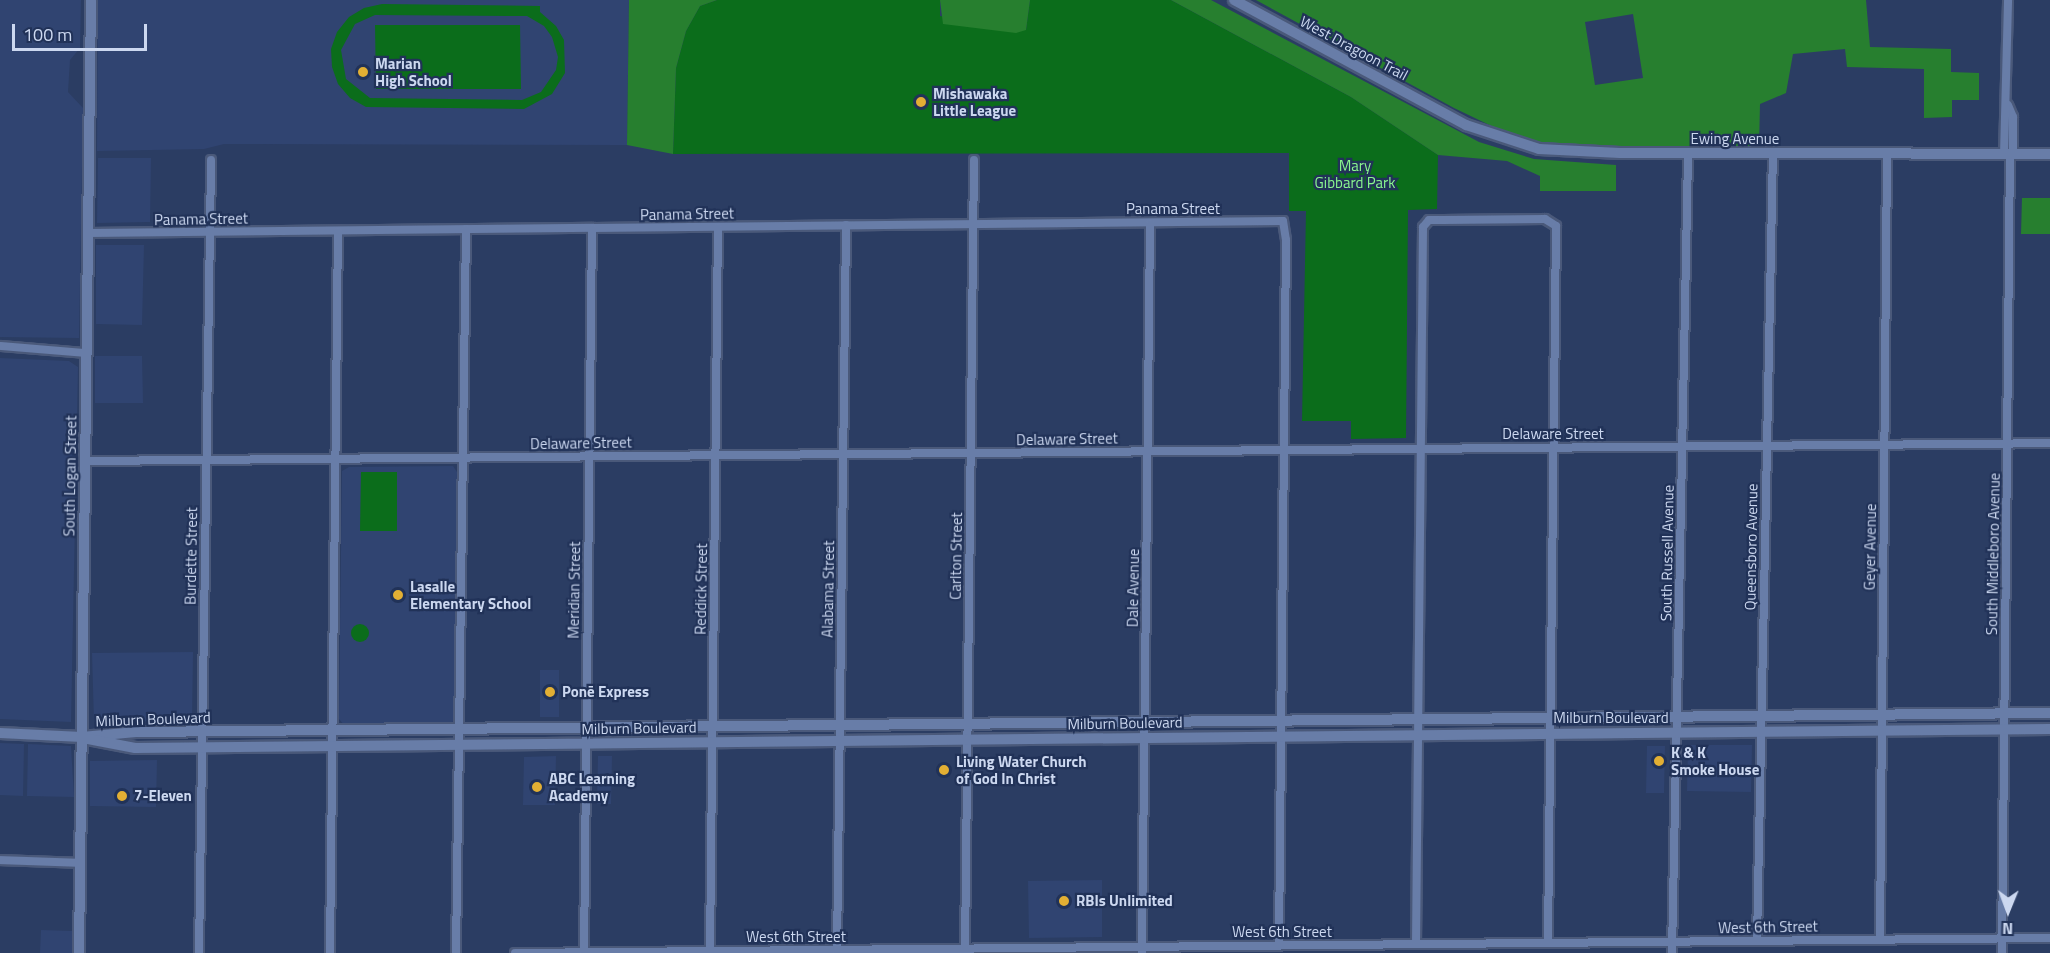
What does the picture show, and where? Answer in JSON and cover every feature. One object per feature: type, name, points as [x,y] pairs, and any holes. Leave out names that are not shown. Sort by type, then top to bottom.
[{"type":"street","name":"South Logan Street","points":[[79,953],[91,0]]},
{"type":"street","name":"West Dragoon Trail","points":[[1234,0],[1429,105]]},
{"type":"street","name":"South Middleboro Avenue","points":[[2002,953],[2009,155],[2008,0]]},
{"type":"street","name":"Ewing Avenue","points":[[1429,105],[1486,134],[1539,149],[1688,154],[1887,156],[2050,154]]},
{"type":"street","name":"South Russell Avenue","points":[[1672,953],[1688,154]]},
{"type":"street","name":"Queensboro Avenue","points":[[1757,941],[1773,154]]},
{"type":"street","name":"Geyer Avenue","points":[[1880,939],[1887,156]]},
{"type":"street","name":"Burdette Street","points":[[199,953],[211,160]]},
{"type":"street","name":"Carlton Street","points":[[965,951],[974,160]]},
{"type":"street","points":[[1416,944],[1421,449],[1426,223],[1503,219],[1554,223],[1554,448],[1548,943]]},
{"type":"street","name":"Dale Avenue","points":[[1142,950],[1150,223]]},
{"type":"street","name":"Panama Street","points":[[88,233],[1285,223],[1284,450]]},
{"type":"street","name":"Alabama Street","points":[[837,952],[846,225]]},
{"type":"street","name":"Reddick Street","points":[[710,951],[718,227]]},
{"type":"street","name":"Meridian Street","points":[[584,952],[592,228]]},
{"type":"street","points":[[456,953],[466,229]]},
{"type":"street","points":[[330,953],[338,231]]},
{"type":"street","points":[[0,346],[86,352]]},
{"type":"street","name":"Delaware Street","points":[[85,461],[2050,443]]},
{"type":"street","points":[[1279,945],[1284,450]]},
{"type":"street","name":"Milburn Boulevard","points":[[82,737],[202,731],[2050,713]]},
{"type":"street","name":"Milburn Boulevard","points":[[82,737],[118,747],[202,747],[2050,729]]},
{"type":"street","points":[[0,733],[82,737]]},
{"type":"street","points":[[0,860],[80,863]]},
{"type":"street","name":"West 6th Street","points":[[514,953],[1142,950],[1279,945],[2050,938]]},
{"type":"shaded area","points":[[0,0],[81,0],[80,48],[70,60],[68,92],[83,108],[79,338],[0,337]]},
{"type":"shaded area","name":"Marian High School","points":[[98,0],[629,0],[627,145],[224,144],[204,149],[97,151]]},
{"type":"shaded area","points":[[98,158],[151,158],[150,222],[97,223]]},
{"type":"shaded area","points":[[96,245],[144,245],[142,325],[96,324]]},
{"type":"shaded area","points":[[95,356],[142,356],[143,403],[95,403]]},
{"type":"shaded area","points":[[0,358],[69,361],[78,367],[71,722],[0,719]]},
{"type":"shaded area","name":"Lasalle Elementary School","points":[[453,466],[457,472],[454,720],[451,724],[346,727],[339,719],[342,471],[349,467]]},
{"type":"shaded area","points":[[193,652],[192,721],[94,722],[92,653]]},
{"type":"shaded area","name":"Ponē Express","points":[[540,670],[559,670],[559,717],[540,717]]},
{"type":"shaded area","points":[[0,743],[24,744],[23,796],[0,795]]},
{"type":"shaded area","points":[[28,744],[71,746],[74,797],[27,796]]},
{"type":"shaded area","points":[[1688,745],[1752,745],[1751,792],[1687,791]]},
{"type":"shaded area","points":[[1647,746],[1665,746],[1664,793],[1646,793]]},
{"type":"shaded area","points":[[556,756],[555,805],[523,805],[524,757]]},
{"type":"shaded area","points":[[598,756],[612,756],[611,804],[597,804]]},
{"type":"shaded area","points":[[157,760],[156,807],[90,806],[90,761]]},
{"type":"shaded area","points":[[1102,880],[1102,937],[1029,938],[1028,881]]},
{"type":"shaded area","points":[[41,930],[72,931],[72,953],[40,953]]},
{"type":"green space","points":[[629,0],[717,0],[700,6],[686,31],[676,68],[673,154],[627,145]]},
{"type":"green space","name":"Mary Gibbard Park","points":[[717,0],[940,0],[940,16],[1026,30],[1030,0],[1171,0],[1351,97],[1438,155],[1437,209],[1408,210],[1406,438],[1351,439],[1351,421],[1302,421],[1306,211],[1289,211],[1289,153],[673,154],[676,68],[686,31],[700,6]]},
{"type":"green space","points":[[940,0],[1030,0],[1026,30],[1016,33],[943,24]]},
{"type":"green space","points":[[1171,0],[1211,0],[1479,142],[1534,159],[1616,165],[1616,191],[1540,191],[1540,176],[1507,161],[1438,155],[1351,97]]},
{"type":"green space","points":[[1256,0],[1866,0],[1870,47],[1951,49],[1951,72],[1979,73],[1979,100],[1952,100],[1952,117],[1924,118],[1924,69],[1847,67],[1845,49],[1793,54],[1786,93],[1760,104],[1759,148],[1544,145],[1506,133],[1454,108]],"holes":[[[1633,14],[1643,78],[1595,85],[1585,22]]]},
{"type":"green space","points":[[382,4],[540,6],[540,12],[556,26],[564,40],[565,73],[552,94],[524,109],[366,107],[350,98],[338,84],[332,67],[331,49],[337,32],[349,17],[364,8]],"holes":[[[375,15],[527,16],[544,26],[552,37],[558,57],[556,70],[541,92],[522,100],[370,98],[346,79],[341,50],[355,24]]]},
{"type":"green space","points":[[375,25],[520,25],[521,89],[376,89]]},
{"type":"green space","points":[[2022,198],[2050,198],[2050,234],[2021,234]]},
{"type":"green space","points":[[361,472],[397,472],[397,531],[360,531]]},
{"type":"green space","points":[[360,624],[366,627],[369,633],[366,639],[360,642],[354,639],[351,633],[354,627]]},
{"type":"place","name":"Marian High School","points":[[363,72]]},
{"type":"place","name":"Mishawaka Little League","points":[[921,102]]},
{"type":"place","name":"Lasalle Elementary School","points":[[398,595]]},
{"type":"place","name":"Ponē Express","points":[[550,692]]},
{"type":"place","name":"K & K Smoke House","points":[[1659,761]]},
{"type":"place","name":"Living Water Church of God In Christ","points":[[944,770]]},
{"type":"place","name":"ABC Learning Academy","points":[[537,787]]},
{"type":"place","name":"7-Eleven","points":[[122,796]]},
{"type":"place","name":"RBIs Unlimited","points":[[1064,901]]}]
